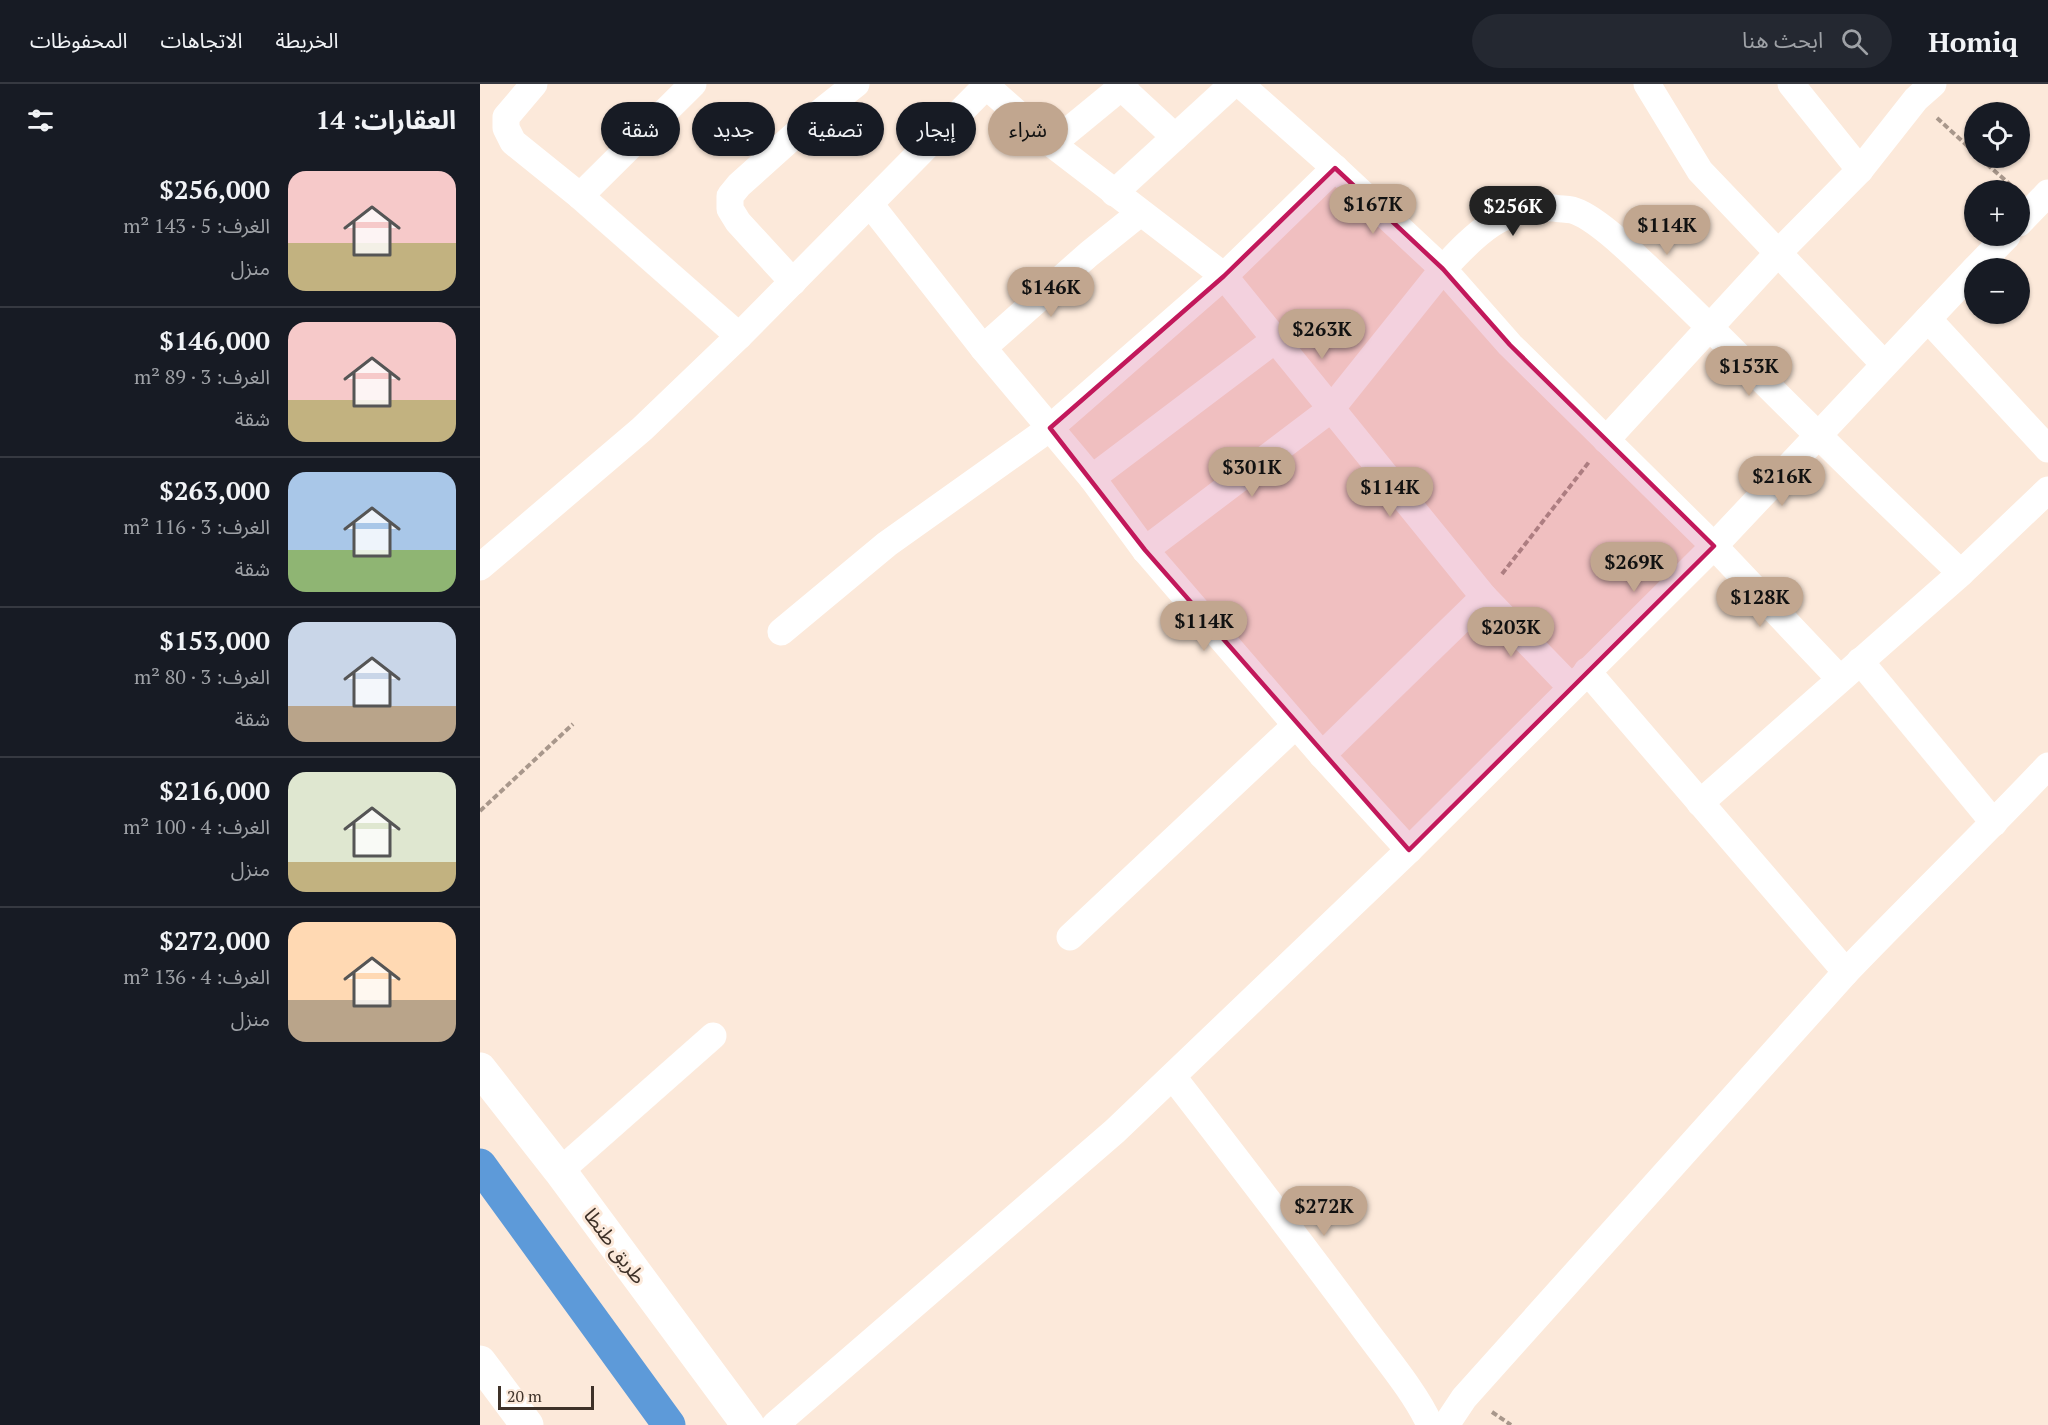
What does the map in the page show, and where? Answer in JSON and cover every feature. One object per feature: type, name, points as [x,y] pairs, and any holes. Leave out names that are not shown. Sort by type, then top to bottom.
[{"type":"street","points":[[534,84],[506,117],[506,128],[513,142],[580,196],[740,336]]},
{"type":"street","points":[[580,196],[693,84]]},
{"type":"street","points":[[793,282],[738,222],[730,210],[730,196],[739,185],[809,122],[856,84]]},
{"type":"street","points":[[1791,84],[1860,170]]},
{"type":"street","points":[[480,567],[642,429],[740,336],[986,85],[1005,102]]},
{"type":"street","points":[[1068,131],[1123,86],[1174,137]]},
{"type":"street","points":[[1651,86],[1700,171],[1884,364]]},
{"type":"street","points":[[1114,193],[1174,137],[1246,87],[1443,268],[1510,345],[1714,546],[1840,680]]},
{"type":"street","points":[[1606,440],[1778,253],[1860,170],[1917,89]]},
{"type":"street","points":[[1067,156],[1224,276],[1484,597],[1579,679],[1700,803],[1846,972]]},
{"type":"street","points":[[781,632],[887,544],[1050,428],[1224,276],[1335,168]]},
{"type":"street","points":[[2030,212],[2048,193]]},
{"type":"street","points":[[870,204],[982,348],[1092,478],[1145,550],[1322,755],[1409,850]]},
{"type":"street","points":[[1145,550],[1331,410],[1443,268],[1491,223],[1514,211],[1543,207],[1572,210],[1592,221],[1626,248],[1711,327],[1819,436],[1961,573]]},
{"type":"street","points":[[982,348],[1089,254],[1140,213]]},
{"type":"street","points":[[1986,258],[1997,246]]},
{"type":"street","points":[[775,1425],[1115,1131],[1409,850],[1714,546],[1964,281]]},
{"type":"street","points":[[1928,319],[2048,449]]},
{"type":"street","points":[[1092,478],[1276,339]]},
{"type":"street","points":[[1700,803],[1961,573],[2048,490]]},
{"type":"street","points":[[1322,755],[1484,597]]},
{"type":"street","points":[[1860,661],[1994,823]]},
{"type":"street","points":[[1070,937],[1296,725]]},
{"type":"street","points":[[1446,1425],[1464,1398],[1846,972],[2048,766]]},
{"type":"street","points":[[560,1171],[713,1036]]},
{"type":"street","name":"طريق طنطا","points":[[480,1069],[560,1171],[748,1425]]},
{"type":"street","points":[[1173,1077],[1313,1259],[1399,1377],[1430,1425]]},
{"type":"street","points":[[480,1362],[526,1425]]},
{"type":"path","points":[[1917,89],[1964,141]]},
{"type":"path","points":[[1991,168],[2005,180]]},
{"type":"path","points":[[1484,597],[1606,440]]},
{"type":"path","points":[[480,811],[573,724]]},
{"type":"highlighted area","points":[[1335,168],[1443,269],[1510,345],[1714,546],[1409,850],[1145,550],[1050,428],[1224,276]]},
{"type":"waterway","points":[[480,1165],[669,1425]]}]
